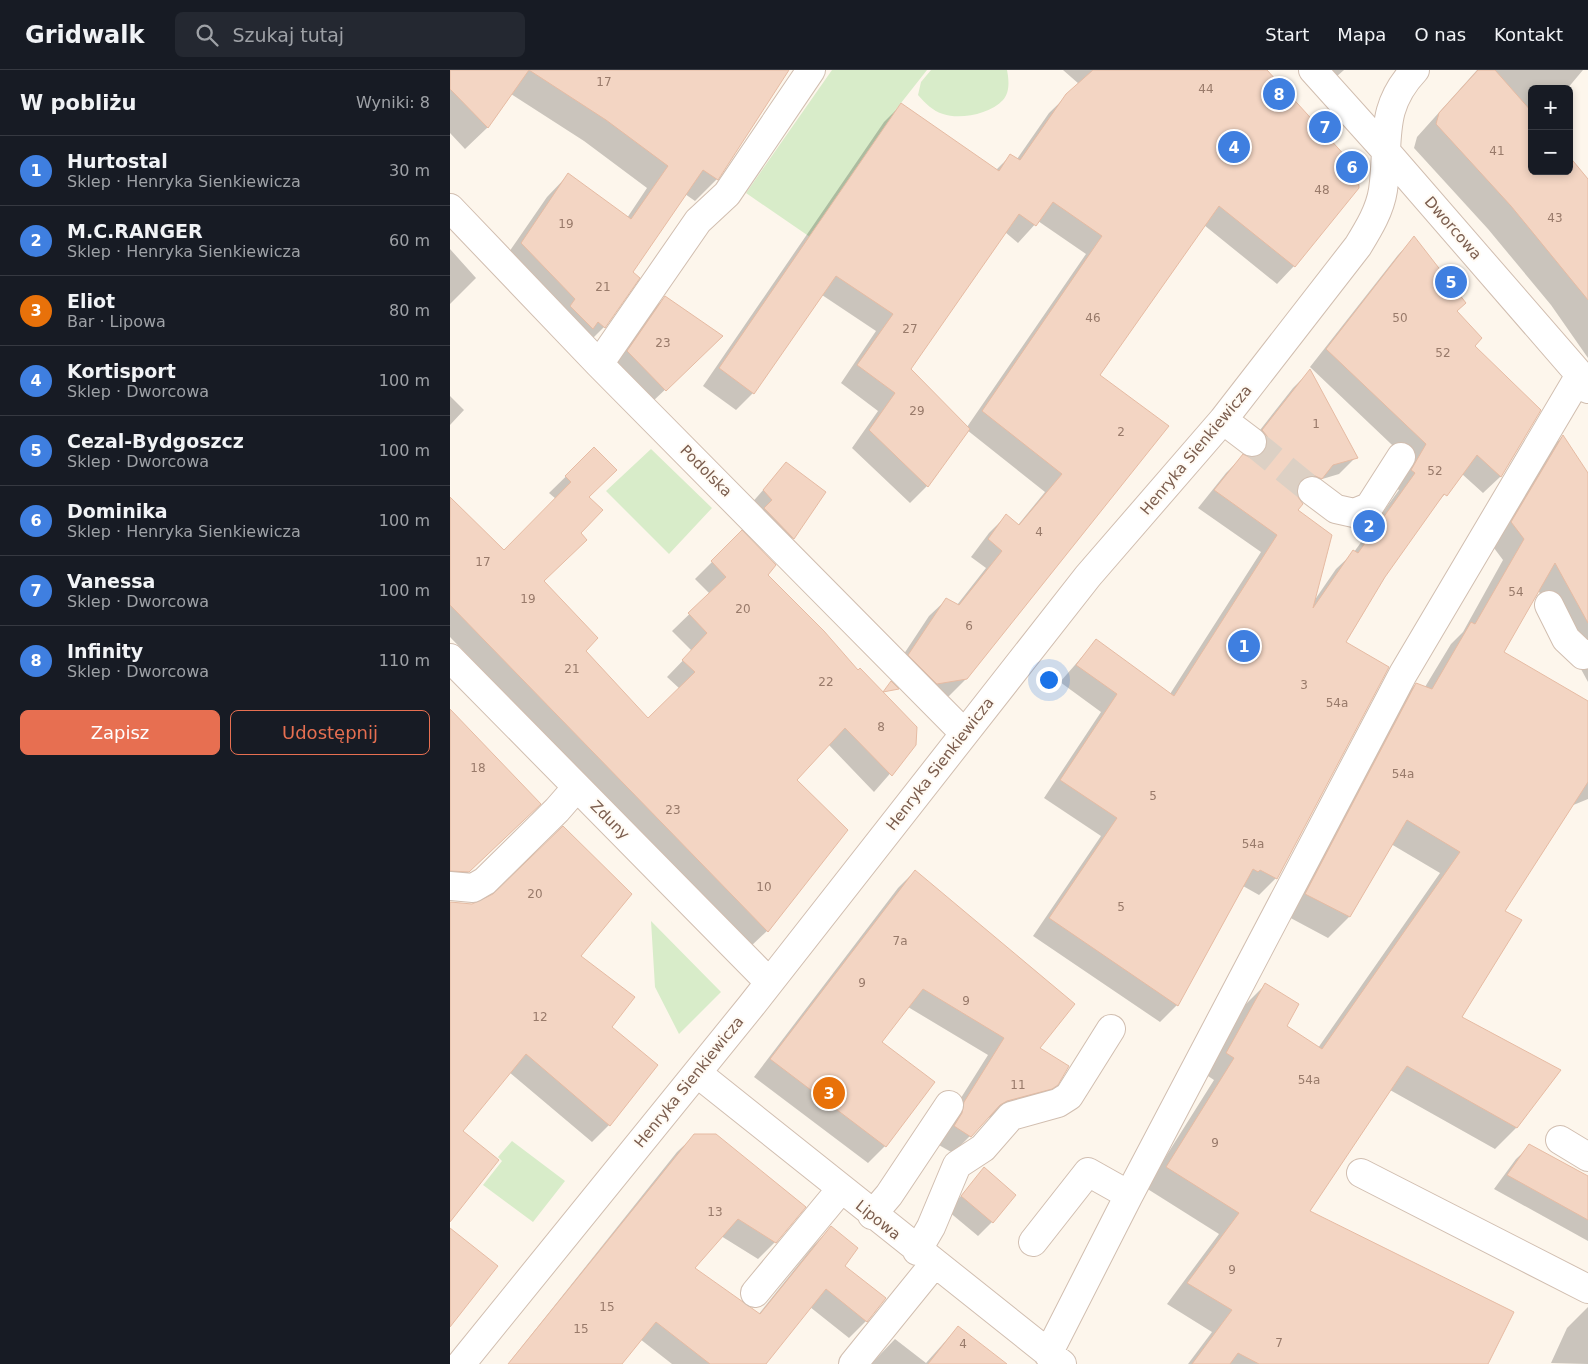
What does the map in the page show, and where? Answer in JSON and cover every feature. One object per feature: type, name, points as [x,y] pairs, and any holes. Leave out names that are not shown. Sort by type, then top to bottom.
[{"type":"street","points":[[599,364],[698,221],[727,194],[811,70]]},
{"type":"street","name":"Dworcowa","points":[[1313,70],[1384,149],[1584,382]]},
{"type":"street","name":"Henryka Sienkiewicza","points":[[461,1364],[697,1073],[1088,576],[1223,420],[1362,239],[1374,219],[1383,190],[1384,149],[1391,104],[1415,70]]},
{"type":"street","name":"Podolska","points":[[450,208],[599,364],[964,733]]},
{"type":"street","points":[[1055,1359],[1129,1195],[1403,674],[1584,382]]},
{"type":"street","points":[[1223,420],[1252,442]]},
{"type":"street","points":[[1312,491],[1336,509],[1354,513],[1369,507],[1401,457]]},
{"type":"street","points":[[1549,605],[1566,639],[1583,655],[1588,654]]},
{"type":"street","name":"Zduny","points":[[452,665],[577,787],[769,982]]},
{"type":"street","points":[[450,886],[474,888],[485,881],[557,810],[577,787]]},
{"type":"street","points":[[853,1364],[925,1257],[931,1227],[957,1165],[983,1148],[1011,1116],[1058,1103],[1069,1096],[1111,1029]]},
{"type":"street","name":"Lipowa","points":[[697,1073],[872,1215],[1055,1359]]},
{"type":"street","points":[[872,1215],[889,1195],[949,1105]]},
{"type":"street","points":[[1560,1140],[1588,1157]]},
{"type":"street","points":[[1033,1242],[1088,1172],[1129,1195]]},
{"type":"street","points":[[1361,1173],[1588,1289]]},
{"type":"street","points":[[755,1293],[841,1189]]},
{"type":"green space","points":[[832,70],[927,70],[901,103],[810,237],[746,193]]},
{"type":"green space","points":[[931,70],[1007,70],[1008,90],[1003,100],[991,109],[966,116],[950,116],[936,111],[918,95],[921,82]]},
{"type":"green space","points":[[651,449],[712,508],[669,554],[606,491]]},
{"type":"green space","points":[[651,921],[721,992],[679,1034],[655,987]]},
{"type":"green space","points":[[512,1141],[565,1181],[533,1222],[483,1185],[502,1161],[498,1157]]},
{"type":"building","points":[[450,70],[529,70],[488,128],[450,89]]},
{"type":"building","points":[[529,70],[789,70],[718,180],[703,170],[633,272],[640,278],[605,328],[598,322],[593,329],[570,306],[575,299],[521,243],[568,173],[631,219],[668,166],[606,120]]},
{"type":"building","points":[[1093,70],[1267,70],[1358,170],[1359,188],[1295,267],[1219,206],[1100,375],[1169,426],[967,679],[937,684],[908,655],[946,598],[959,605],[1002,551],[988,539],[1006,514],[1019,525],[1062,474],[982,411],[1102,236],[1053,202],[1036,226],[1019,214],[911,369],[970,429],[928,487],[869,430],[895,393],[857,365],[893,314],[836,276],[754,394],[719,368],[901,103],[999,171],[1010,154],[1020,160],[1066,94]]},
{"type":"building","points":[[1478,70],[1495,70],[1528,107],[1528,175],[1573,175],[1573,161],[1588,179],[1588,300],[1511,206],[1436,124],[1439,113]]},
{"type":"building","points":[[1414,236],[1466,303],[1457,311],[1482,338],[1475,346],[1541,410],[1501,477],[1477,455],[1447,496],[1444,494],[1385,577],[1346,642],[1389,667],[1277,879],[1260,870],[1258,872],[1253,869],[1178,1006],[1049,918],[1117,818],[1060,780],[1117,694],[1076,665],[1096,639],[1174,696],[1277,535],[1214,490],[1243,454],[1251,458],[1258,457],[1264,452],[1268,443],[1267,436],[1262,430],[1310,369],[1358,458],[1333,465],[1322,479],[1313,475],[1305,477],[1300,481],[1297,489],[1298,497],[1303,504],[1298,510],[1332,535],[1313,608],[1353,550],[1358,553],[1415,473],[1411,470],[1426,444],[1326,349]]},
{"type":"building","points":[[665,296],[723,336],[666,391],[627,351]]},
{"type":"building","points":[[1563,435],[1588,473],[1588,623],[1555,563],[1504,652],[1588,701],[1588,782],[1505,911],[1522,920],[1462,1017],[1561,1070],[1517,1128],[1407,1066],[1310,1211],[1514,1312],[1488,1364],[1259,1364],[1238,1353],[1230,1364],[1192,1364],[1232,1310],[1187,1283],[1239,1213],[1166,1167],[1234,1058],[1226,1053],[1265,983],[1299,1004],[1287,1026],[1322,1049],[1460,852],[1407,820],[1350,917],[1305,894],[1416,683],[1432,689],[1471,622],[1475,624],[1524,539],[1511,522]]},
{"type":"building","points":[[594,447],[617,470],[589,497],[603,510],[581,533],[587,540],[544,581],[598,638],[586,651],[648,718],[695,672],[682,660],[707,633],[688,613],[726,577],[711,561],[742,530],[776,565],[768,575],[824,631],[858,670],[860,668],[917,727],[916,745],[892,776],[845,728],[797,780],[848,830],[768,932],[450,605],[450,497],[504,550],[571,482],[565,476]]},
{"type":"building","points":[[786,462],[826,492],[794,539],[764,508],[772,500],[763,490]]},
{"type":"building","points":[[891,681],[899,689],[883,692]]},
{"type":"building","points":[[450,709],[541,804],[469,872],[450,871]]},
{"type":"building","points":[[563,826],[632,894],[581,956],[635,997],[612,1027],[658,1065],[610,1126],[526,1054],[463,1131],[499,1160],[450,1222],[450,902],[472,904],[493,894]]},
{"type":"building","points":[[915,870],[1075,1004],[1040,1048],[1069,1066],[1058,1085],[1052,1089],[1007,1101],[1000,1105],[971,1137],[954,1126],[962,1113],[964,1102],[1004,1038],[923,989],[882,1042],[935,1082],[886,1147],[770,1059]]},
{"type":"building","points":[[694,1134],[716,1134],[806,1207],[776,1243],[738,1219],[695,1268],[760,1314],[831,1226],[858,1248],[845,1266],[886,1298],[867,1322],[826,1289],[766,1364],[710,1364],[656,1322],[622,1364],[508,1364]]},
{"type":"building","points":[[1529,1144],[1588,1176],[1588,1220],[1507,1175]]},
{"type":"building","points":[[984,1167],[1016,1195],[993,1223],[961,1196]]},
{"type":"building","points":[[450,1228],[498,1266],[450,1327]]},
{"type":"building","points":[[958,1326],[1007,1364],[928,1364]]},
{"type":"tunnel","points":[[1252,442],[1312,491]]},
{"type":"place","name":"Infinity","points":[[1279,94]]},
{"type":"place","name":"Vanessa","points":[[1325,127]]},
{"type":"place","name":"Kortisport","points":[[1234,147]]},
{"type":"place","name":"Dominika","points":[[1352,167]]},
{"type":"place","name":"Cezal-Bydgoszcz","points":[[1451,282]]},
{"type":"place","name":"M.C.RANGER","points":[[1369,526]]},
{"type":"place","name":"Hurtostal","points":[[1244,646]]},
{"type":"place","name":"Eliot","points":[[829,1093]]}]
